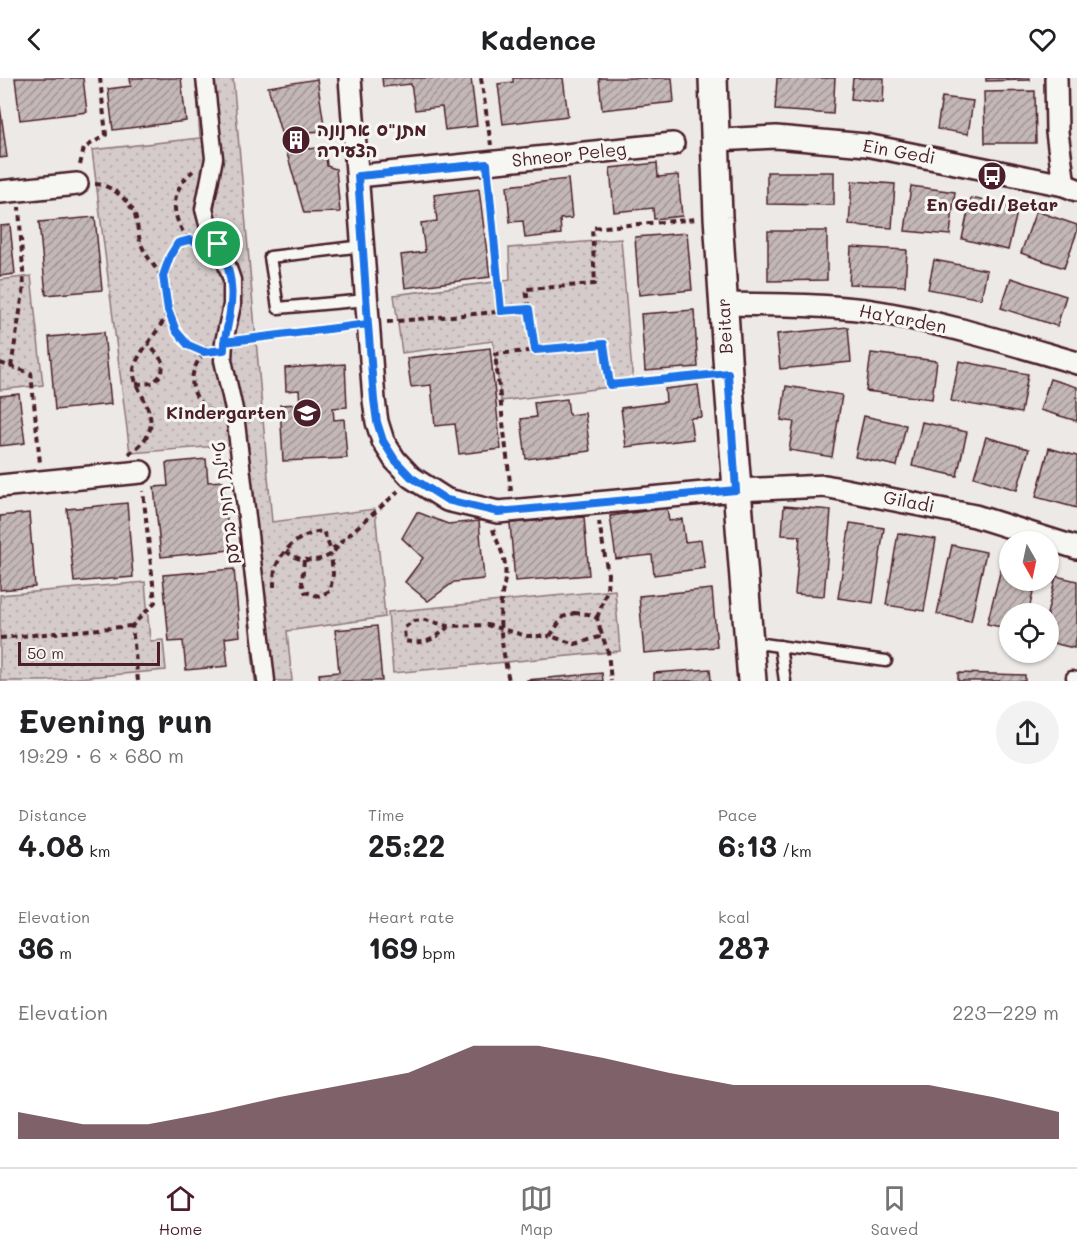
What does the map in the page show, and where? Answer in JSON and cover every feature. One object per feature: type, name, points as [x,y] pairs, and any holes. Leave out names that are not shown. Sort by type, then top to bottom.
[{"type":"street","name":"טיילת רותי ברעם","points":[[205,78],[214,158],[204,209],[209,228],[232,280],[232,305],[223,360],[235,414],[266,681]]},
{"type":"street","name":"Giladi","points":[[350,78],[377,422],[383,441],[395,460],[411,477],[447,500],[506,511],[736,490],[825,486],[975,516],[1077,548]]},
{"type":"street","name":"Beitar","points":[[713,78],[718,217],[728,373],[752,681]]},
{"type":"street","points":[[1056,78],[1058,132],[1071,188]]},
{"type":"street","name":"Ein Gedi","points":[[717,140],[776,137],[866,145],[1071,188]]},
{"type":"street","name":"Shneor Peleg","points":[[358,176],[673,144]]},
{"type":"street","points":[[0,192],[77,184]]},
{"type":"street","name":"HaYarden","points":[[724,304],[825,306],[867,311],[973,333],[1077,363]]},
{"type":"street","points":[[0,486],[141,472]]},
{"type":"lane","points":[[363,246],[270,257],[278,308],[367,300]]},
{"type":"lane","points":[[748,642],[886,661]]},
{"type":"lane","points":[[780,646],[785,681]]},
{"type":"path","points":[[100,78],[105,135],[84,148],[77,184],[102,184],[118,194],[133,210],[142,248],[163,276]]},
{"type":"path","points":[[481,78],[491,163],[501,311]]},
{"type":"path","points":[[189,240],[178,227],[175,212],[177,193],[184,178],[214,158]]},
{"type":"path","points":[[11,367],[24,287],[19,211]]},
{"type":"path","points":[[535,350],[526,289],[595,284],[592,228],[718,217]]},
{"type":"path","points":[[204,352],[188,345],[176,331],[168,310],[163,276],[170,256],[178,243],[189,240],[218,244]]},
{"type":"path","points":[[235,414],[217,415],[204,406],[195,395],[192,378],[195,363],[204,352],[224,346],[368,324],[529,309]]},
{"type":"path","points":[[117,474],[123,459],[145,442],[150,430],[149,412],[136,384],[134,368],[168,310]]},
{"type":"path","points":[[136,384],[153,383],[162,374],[163,362],[148,343]]},
{"type":"path","points":[[509,681],[502,647],[501,628],[501,600],[506,581],[505,562],[492,529],[506,511],[495,354],[604,344],[610,385],[728,373]]},
{"type":"path","points":[[0,363],[31,373],[40,459]]},
{"type":"path","points":[[0,638],[132,626],[155,602],[141,472]]},
{"type":"path","points":[[275,594],[276,567],[286,551],[301,537],[310,532],[323,531],[331,550],[373,516],[411,477]]},
{"type":"path","points":[[596,503],[608,574],[607,590],[597,618],[608,652],[611,681]]},
{"type":"path","points":[[286,551],[292,556],[315,561],[331,554],[341,542]]},
{"type":"path","points":[[304,560],[302,582],[305,592],[319,596],[330,591],[333,574],[331,554]]},
{"type":"path","points":[[550,636],[563,617],[574,613],[588,614],[597,618]]},
{"type":"path","points":[[449,626],[435,638],[419,644],[405,641],[404,628],[413,621],[425,620],[449,626],[487,625],[527,636],[550,636],[575,644],[598,637],[600,628]]},
{"type":"path","points":[[132,626],[138,681]]},
{"type":"shaded area","points":[[196,78],[233,78],[272,522],[375,509],[385,617],[287,631],[292,681],[255,681],[231,445],[130,453],[92,150],[200,138]]},
{"type":"shaded area","points":[[621,239],[633,384],[501,401],[493,341],[402,353],[394,295],[510,280],[509,248]]},
{"type":"shaded area","points":[[31,276],[43,385],[0,390],[0,280]]},
{"type":"shaded area","points":[[145,582],[150,641],[163,640],[166,670],[45,681],[0,681],[0,595]]},
{"type":"shaded area","points":[[615,590],[620,651],[393,673],[388,612]]},
{"type":"building","points":[[15,78],[83,78],[87,112],[20,120]]},
{"type":"building","points":[[130,78],[181,78],[186,121],[113,130],[108,89],[131,86]]},
{"type":"building","points":[[382,78],[471,78],[477,126],[445,130],[442,107],[415,110],[411,84],[383,87]]},
{"type":"building","points":[[513,78],[563,78],[568,116],[503,124],[498,84],[513,82]]},
{"type":"building","points":[[599,78],[672,78],[674,102],[602,110]]},
{"type":"building","points":[[777,78],[835,78],[833,114],[775,110]]},
{"type":"building","points":[[853,78],[884,78],[883,103],[851,99]]},
{"type":"building","points":[[986,78],[1030,78],[1030,80],[986,81]]},
{"type":"building","name":"מתנ\"ס ארנונה הצעירה","points":[[317,79],[325,131],[307,132],[309,149],[325,147],[327,166],[336,169],[340,212],[304,213],[268,87]]},
{"type":"building","points":[[1035,91],[1036,143],[985,143],[984,92]]},
{"type":"building","points":[[942,97],[973,101],[968,134],[937,129]]},
{"type":"building","points":[[0,106],[7,157],[0,158]]},
{"type":"building","points":[[657,163],[658,177],[678,175],[682,216],[654,219],[653,208],[614,212],[610,168]]},
{"type":"building","points":[[767,172],[834,172],[834,205],[767,204]]},
{"type":"building","points":[[568,179],[572,218],[560,219],[561,234],[525,238],[523,221],[510,222],[507,186]]},
{"type":"building","points":[[852,181],[895,184],[892,228],[849,225]]},
{"type":"building","points":[[911,186],[955,192],[950,235],[905,231]]},
{"type":"building","points":[[479,189],[490,277],[405,288],[401,255],[425,252],[421,223],[437,221],[434,195]]},
{"type":"building","points":[[971,198],[1018,208],[1008,250],[962,239]]},
{"type":"building","points":[[1036,211],[1077,225],[1077,232],[1064,268],[1021,253]]},
{"type":"building","points":[[95,217],[102,290],[46,295],[39,222]]},
{"type":"building","points":[[10,225],[15,274],[0,276],[0,226]]},
{"type":"building","points":[[768,231],[827,231],[827,280],[768,281]]},
{"type":"building","points":[[687,233],[692,290],[639,295],[635,237]]},
{"type":"building","points":[[851,247],[907,250],[905,286],[849,284]]},
{"type":"building","points":[[934,260],[987,270],[981,299],[928,289]]},
{"type":"building","points":[[1011,278],[1066,296],[1057,326],[1001,308]]},
{"type":"building","points":[[694,310],[698,367],[645,371],[641,314]]},
{"type":"building","points":[[848,327],[851,362],[780,369],[777,334]]},
{"type":"building","points":[[104,332],[111,404],[55,410],[49,337]]},
{"type":"building","points":[[490,348],[501,449],[459,454],[455,424],[435,426],[431,385],[411,387],[407,358]]},
{"type":"building","points":[[871,353],[937,361],[932,399],[866,391]]},
{"type":"building","points":[[959,361],[1028,374],[1021,413],[951,401]]},
{"type":"building","name":"Kindergarten","points":[[345,364],[347,407],[333,408],[334,420],[344,419],[347,458],[283,461],[280,405],[300,404],[299,390],[286,391],[285,368]]},
{"type":"building","points":[[1050,379],[1077,387],[1077,421],[1040,410]]},
{"type":"building","points":[[698,385],[702,417],[690,418],[693,439],[626,447],[621,408],[666,402],[665,389]]},
{"type":"building","points":[[786,386],[842,395],[832,457],[789,450],[794,422],[781,420]]},
{"type":"building","points":[[19,394],[25,443],[0,446],[0,396]]},
{"type":"building","points":[[567,399],[569,415],[585,413],[590,451],[526,459],[521,419],[536,417],[534,403]]},
{"type":"building","points":[[864,416],[906,425],[897,466],[855,457]]},
{"type":"building","points":[[922,422],[967,432],[957,476],[912,466]]},
{"type":"building","points":[[986,437],[1029,449],[1017,490],[974,477]]},
{"type":"building","points":[[1049,448],[1077,456],[1077,508],[1036,497]]},
{"type":"building","points":[[206,459],[208,482],[223,481],[230,550],[161,557],[154,487],[168,486],[166,463]]},
{"type":"building","points":[[127,503],[133,577],[74,582],[67,509]]},
{"type":"building","points":[[784,506],[831,510],[824,596],[795,594],[800,536],[782,535]]},
{"type":"building","points":[[667,508],[669,521],[682,519],[685,542],[701,540],[705,568],[654,575],[652,555],[616,559],[610,516]]},
{"type":"building","points":[[417,512],[448,524],[479,521],[484,579],[454,582],[428,601],[405,582],[423,558],[402,538]]},
{"type":"building","points":[[29,513],[35,587],[0,590],[0,516]]},
{"type":"building","points":[[584,517],[589,575],[515,581],[510,523]]},
{"type":"building","points":[[850,523],[884,528],[873,603],[838,598]]},
{"type":"building","points":[[898,533],[936,539],[924,611],[886,605]]},
{"type":"building","points":[[952,545],[986,552],[971,621],[937,614]]},
{"type":"building","points":[[234,569],[240,636],[225,638],[228,666],[186,670],[183,641],[169,642],[163,575]]},
{"type":"building","points":[[999,577],[999,591],[1033,591],[1031,603],[999,603],[999,627],[987,624]]},
{"type":"building","points":[[1059,577],[1077,581],[1077,635],[1074,648],[1059,645],[1059,603],[1050,603],[1052,591],[1059,591]]},
{"type":"building","points":[[712,589],[717,647],[644,653],[639,596]]},
{"type":"building","points":[[377,626],[382,681],[320,681],[319,674],[339,672],[335,630]]},
{"type":"building","points":[[710,669],[711,681],[654,681],[654,673]]},
{"type":"building","points":[[602,673],[603,681],[527,681],[527,680]]},
{"type":"building","points":[[958,673],[1025,675],[1025,681],[958,681]]},
{"type":"place","name":"מתנ\"ס ארנונה הצעירה","points":[[296,140]]},
{"type":"place","name":"En Gedi/Betar","points":[[992,176]]},
{"type":"place","name":"Kindergarten","points":[[307,413]]},
{"type":"route","points":[[218,244],[189,240],[178,243],[170,256],[163,276],[168,310],[176,331],[188,345],[204,352],[224,350],[224,342],[368,324],[374,400],[383,441],[395,460],[411,477],[447,500],[498,512],[736,490],[728,373],[610,385],[604,344],[535,350],[529,309],[501,311],[487,164],[358,176],[368,324],[296,333],[224,342],[232,305],[232,280],[218,244]]}]
